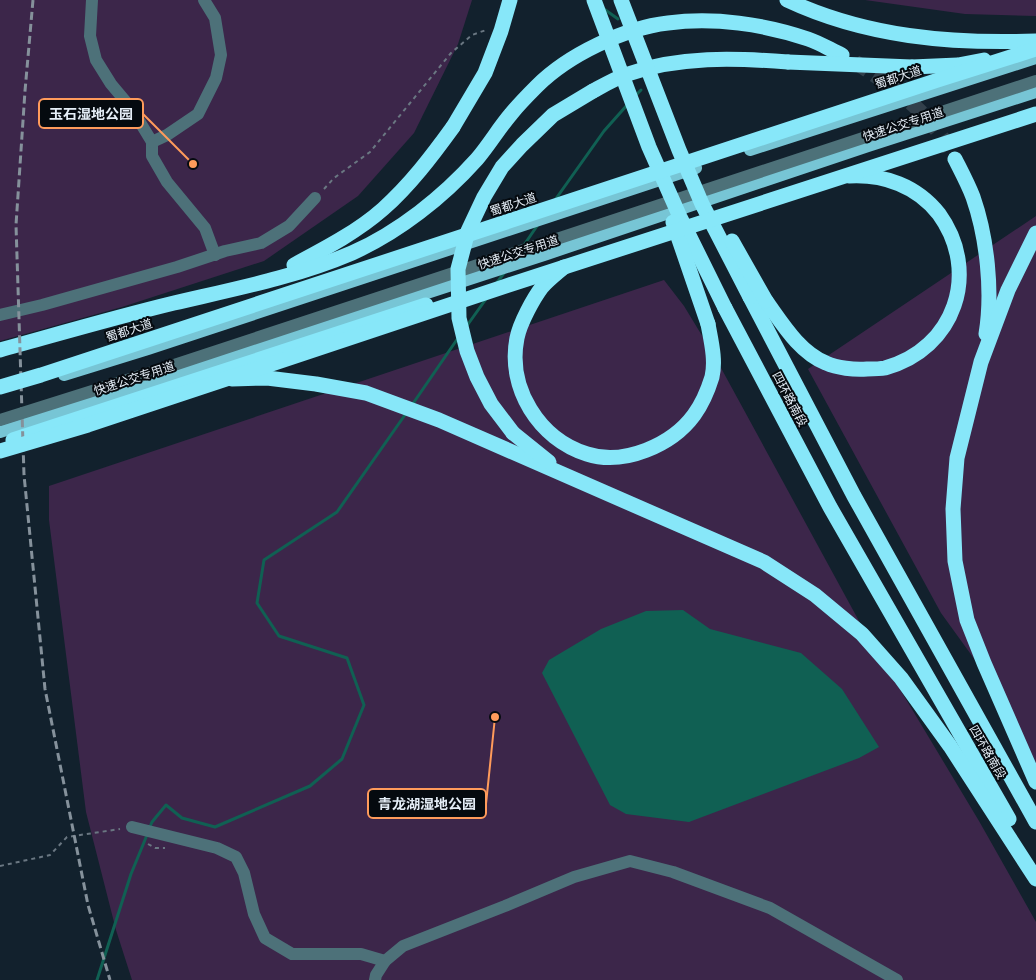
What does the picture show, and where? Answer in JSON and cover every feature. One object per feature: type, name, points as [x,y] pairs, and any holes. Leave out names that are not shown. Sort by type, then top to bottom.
[{"type":"highway","points":[[244,286],[285,269],[331,246],[382,210],[420,172],[453,127],[485,73],[510,0]]},
{"type":"highway","name":"四环路南段","points":[[594,0],[649,147],[680,217],[725,308],[830,507],[991,798]]},
{"type":"highway","name":"四环路南段","points":[[621,0],[702,204],[854,496],[1036,822]]},
{"type":"highway","points":[[787,0],[809,10],[864,28],[926,39],[990,43],[1036,42]]},
{"type":"highway","points":[[0,350],[304,270],[353,252],[391,232],[437,198],[477,159],[511,113],[539,84],[571,58],[616,36],[667,23],[718,21],[772,28],[810,39],[842,55]]},
{"type":"highway","points":[[561,472],[513,433],[491,404],[477,377],[467,351],[459,318],[458,268],[468,230],[484,197],[502,167],[554,115],[592,90],[626,74],[663,64],[747,59],[912,66],[958,65],[1000,58],[1036,48]]},
{"type":"highway","name":"蜀都大道","points":[[0,387],[1036,48]]},
{"type":"highway","points":[[653,84],[733,242],[766,301],[785,328],[806,350],[826,363],[857,370],[884,368],[911,358],[932,342],[948,322],[958,295],[960,272],[957,250],[947,225],[930,203],[911,189],[884,178],[858,176],[822,178]]},
{"type":"highway","points":[[0,444],[1036,108]]},
{"type":"highway","points":[[0,451],[88,425],[552,271],[1036,114]]},
{"type":"highway","points":[[574,258],[542,287],[527,312],[517,337],[515,360],[520,387],[532,412],[545,430],[567,445],[588,454],[611,457],[633,454],[658,445],[676,434],[694,415],[705,395],[712,375],[713,355],[708,324],[685,260],[649,147]]},
{"type":"highway","points":[[955,159],[973,198],[984,245],[989,290],[988,322],[981,362],[957,458],[953,509],[955,561],[967,620],[1035,779]]},
{"type":"highway","points":[[981,362],[1008,290],[1036,234]]},
{"type":"highway","points":[[196,380],[267,378],[366,393],[439,420],[764,562],[815,595],[862,634],[901,678],[950,746],[991,798],[1036,869]]},
{"type":"highway","points":[[991,798],[1036,880]]},
{"type":"main road","points":[[0,395],[148,349],[718,160],[1036,58]]},
{"type":"main road","points":[[0,432],[1036,92]]},
{"type":"street","points":[[92,0],[90,36],[96,60],[111,84],[132,109],[152,142],[152,156],[167,182],[204,228],[215,254]]},
{"type":"street","points":[[152,142],[167,135],[198,114],[216,78],[221,55],[215,18],[204,0]]},
{"type":"street","name":"快速公交专用道","points":[[0,420],[172,366],[1036,81]]},
{"type":"street","points":[[0,315],[42,305],[225,251],[261,243],[288,226],[315,198]]},
{"type":"street","points":[[128,829],[170,836],[217,848],[236,857],[244,873],[254,914],[265,938],[292,954],[361,954],[385,961]]},
{"type":"street","points":[[375,980],[385,961],[403,946],[574,877],[630,861],[673,872],[770,908],[897,980]]},
{"type":"path","points":[[315,198],[334,178],[370,152],[451,53],[472,35],[488,30]]},
{"type":"path","points":[[0,866],[50,856],[66,837],[118,828],[128,829]]},
{"type":"shaded area","points":[[0,0],[472,0],[458,44],[414,133],[358,196],[264,261],[122,307],[0,341]]},
{"type":"shaded area","points":[[865,0],[1036,0],[1036,16],[965,14]]},
{"type":"shaded area","points":[[1036,216],[1036,767],[988,678],[941,613],[808,369]]},
{"type":"shaded area","points":[[664,280],[684,306],[715,357],[859,621],[979,821],[1036,922],[1036,980],[132,980],[116,930],[86,812],[49,520],[49,486]]},
{"type":"shaded area","points":[[683,610],[710,629],[801,653],[842,689],[879,747],[859,758],[689,822],[626,814],[610,805],[542,673],[549,660],[601,629],[646,611]]},
{"type":"waterway","points":[[604,9],[618,19]]},
{"type":"waterway","points":[[634,97],[641,90]]},
{"type":"waterway","points":[[555,200],[604,131],[628,104]]},
{"type":"waterway","points":[[524,245],[537,226]]},
{"type":"waterway","points":[[496,284],[504,273]]},
{"type":"waterway","points":[[466,327],[486,299]]},
{"type":"waterway","points":[[412,405],[458,338]]},
{"type":"waterway","points":[[149,829],[152,822],[166,805],[182,818],[215,827],[310,786],[342,759],[364,705],[347,658],[279,636],[257,603],[264,560],[337,512],[407,412]]},
{"type":"waterway","points":[[97,980],[131,874],[147,835]]},
{"type":"tunnel","points":[[855,62],[888,84],[918,109],[939,132],[955,159]]},
{"type":"railway","points":[[33,0],[16,225],[24,475],[45,689],[88,905],[110,980]]},
{"type":"place","name":"玉石湿地公园","points":[[193,164]]},
{"type":"place","name":"青龙湖湿地公园","points":[[495,717]]}]
